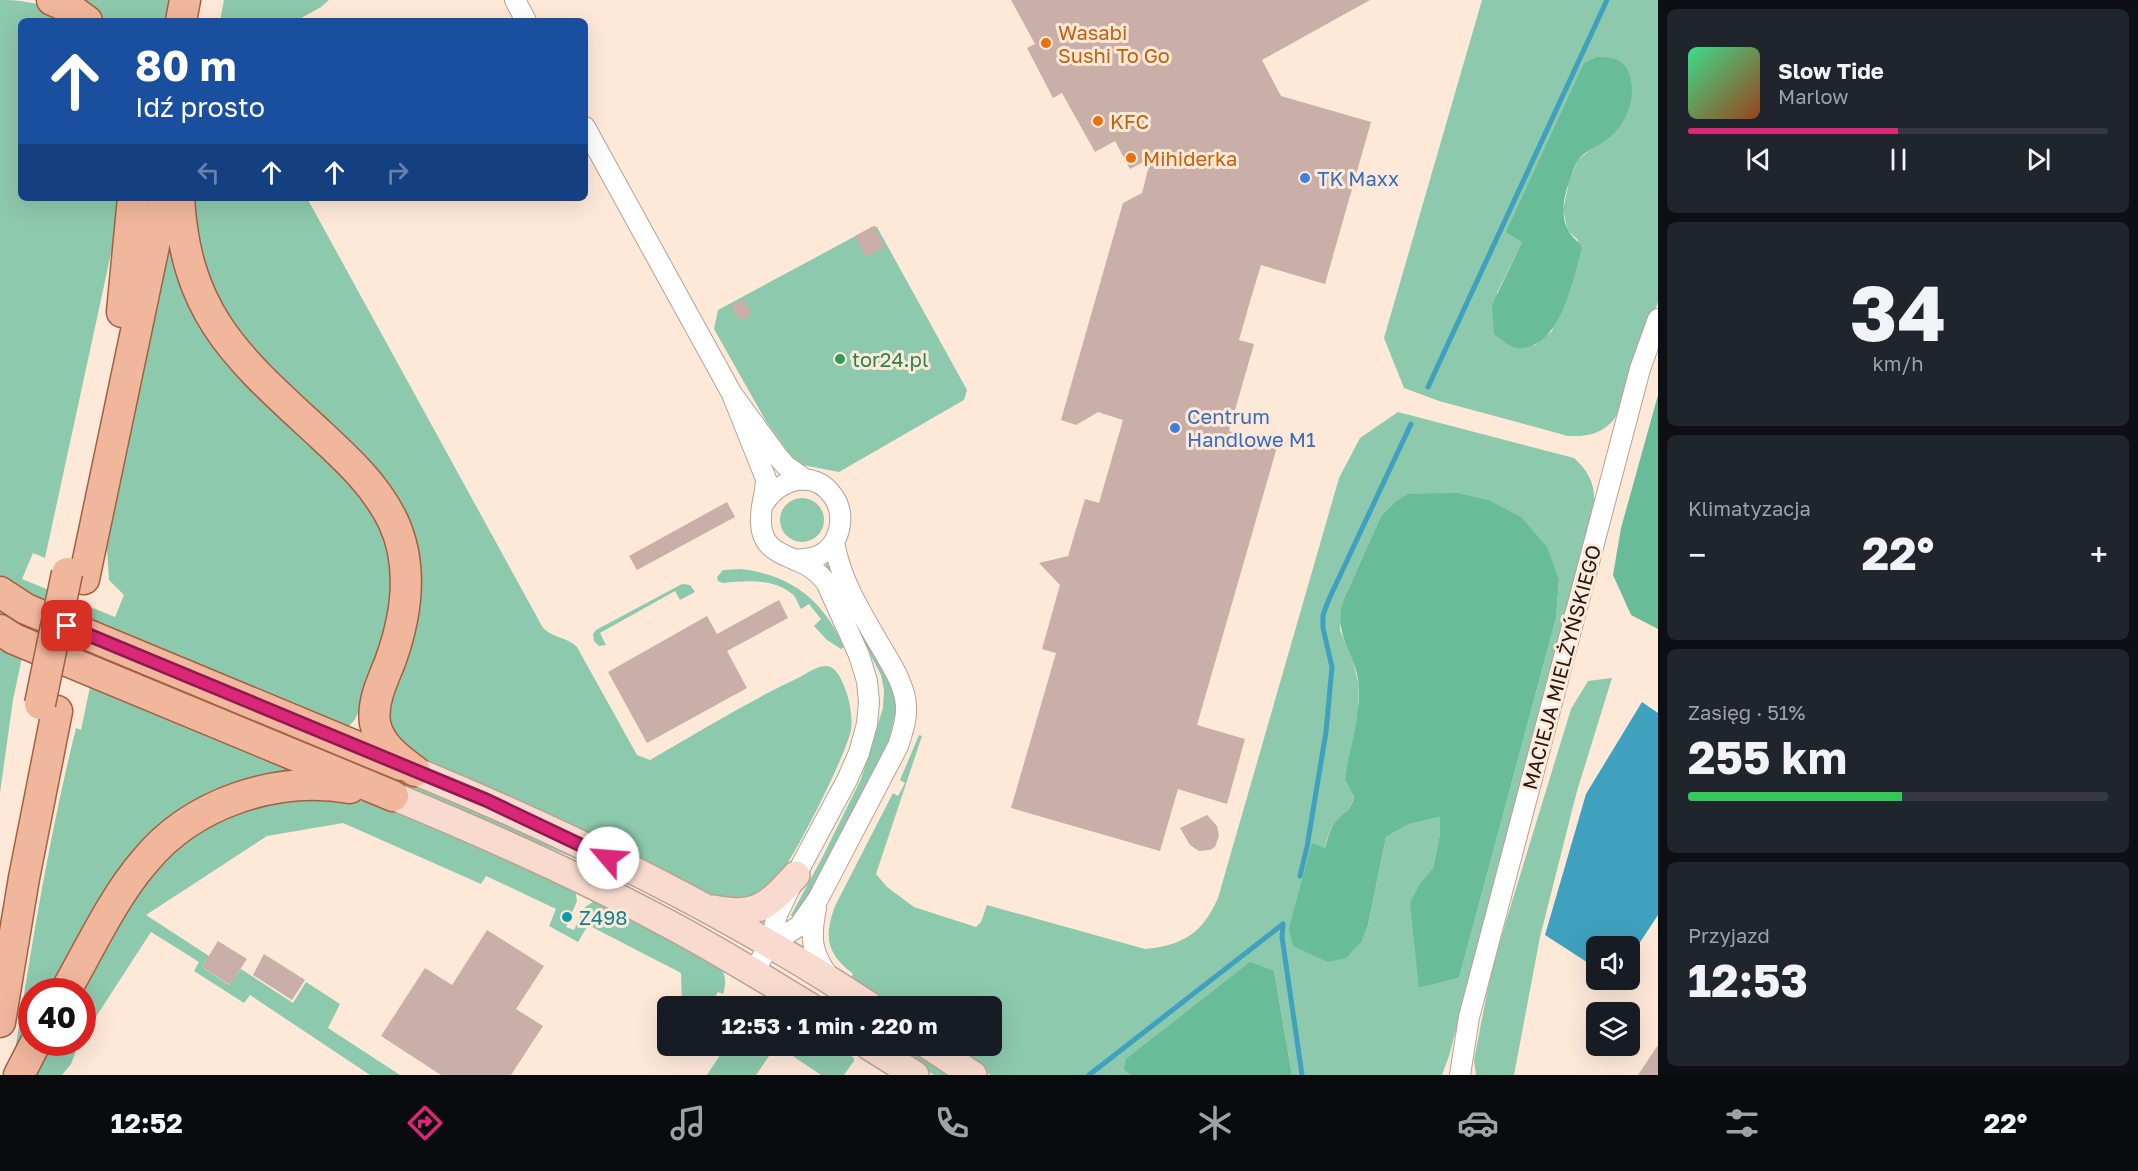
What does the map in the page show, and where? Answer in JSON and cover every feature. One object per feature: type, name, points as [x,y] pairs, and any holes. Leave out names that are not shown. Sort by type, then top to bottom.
[{"type":"main road","points":[[52,0],[68,7],[83,18]]},
{"type":"main road","points":[[182,18],[185,0]]},
{"type":"main road","points":[[203,18],[206,0]]},
{"type":"main road","points":[[122,312],[133,201]]},
{"type":"main road","points":[[0,908],[49,707],[144,201]]},
{"type":"main road","points":[[75,576],[163,201]]},
{"type":"main road","points":[[179,201],[181,231],[191,273],[201,299],[216,326],[232,348],[259,377],[356,468],[382,500],[394,524],[406,569],[406,593],[394,652],[375,700],[358,726],[338,739],[306,749],[278,750]]},
{"type":"main road","points":[[0,592],[26,609],[415,771]]},
{"type":"main road","points":[[0,630],[14,639],[393,796]]},
{"type":"main road","points":[[375,700],[375,724],[382,741],[395,756],[415,771]]},
{"type":"main road","points":[[0,1022],[49,707]]},
{"type":"main road","points":[[73,978],[131,878],[160,844],[195,818],[237,798],[270,788],[302,785],[346,787],[393,796]]},
{"type":"main road","points":[[19,1075],[29,1056]]},
{"type":"street","points":[[515,0],[524,18]]},
{"type":"street","points":[[588,132],[732,393],[778,457],[791,470],[807,480],[820,484],[835,499],[841,521],[834,542],[817,556],[795,560]]},
{"type":"street","name":"MACIEJA MIELŻYŃSKIEGO","points":[[1448,1075],[1469,1017],[1637,380],[1658,319]]},
{"type":"street","points":[[732,393],[766,479],[760,523],[763,534],[768,544],[778,553],[819,574],[829,588],[859,655],[867,681],[869,702],[867,724],[859,753],[796,875],[777,915],[770,945],[753,972]]},
{"type":"street","points":[[764,503],[771,492],[781,485],[791,481],[807,480]]},
{"type":"street","points":[[393,796],[612,880],[732,942],[745,946],[770,945],[799,926],[818,899],[898,746],[905,722],[906,704],[901,686],[849,591],[838,564],[834,542]]},
{"type":"street","points":[[415,771],[569,838],[706,908],[854,996]]},
{"type":"street","points":[[464,825],[623,900],[698,940],[793,996]]},
{"type":"street","points":[[706,908],[732,913],[753,911],[774,899],[796,875]]},
{"type":"street","points":[[818,899],[811,930],[813,946],[818,964],[834,983]]},
{"type":"street","name":"MACIEJA MIELŻYŃSKIEGO","points":[[1460,1075],[1469,1017]]},
{"type":"street","points":[[885,1056],[915,1075]]},
{"type":"street","points":[[944,1056],[973,1075]]},
{"type":"green space","points":[[0,0],[38,4],[68,18],[18,18],[18,201],[122,201],[45,558],[33,553],[22,579],[115,617],[124,595],[109,580],[107,549],[169,226],[176,255],[376,503],[398,594],[364,702],[354,721],[346,729],[36,603],[0,581]]},
{"type":"green space","points":[[73,0],[172,0],[169,18],[97,18]]},
{"type":"green space","points":[[224,0],[329,0],[301,18],[221,18]]},
{"type":"green space","points":[[1482,0],[1658,0],[1658,302],[1618,414],[1602,430],[1583,436],[1568,436],[1439,401],[1404,388],[1384,338]],"holes":[[[1630,78],[1609,138],[1578,160],[1569,182],[1563,210],[1568,231],[1578,240],[1552,331],[1535,345],[1517,348],[1497,293],[1522,242]]]},
{"type":"green space","points":[[1597,57],[1615,59],[1622,63],[1628,71],[1632,89],[1629,107],[1616,131],[1579,159],[1568,186],[1564,218],[1569,232],[1582,248],[1563,310],[1545,337],[1533,346],[1515,348],[1494,334],[1492,305],[1522,242],[1506,232],[1584,63]]},
{"type":"green space","points":[[189,201],[309,201],[543,628],[577,647],[637,755],[650,760],[816,668],[827,666],[836,672],[841,679],[851,711],[851,730],[847,744],[801,841],[776,882],[767,892],[728,903],[422,762],[386,731],[411,543],[264,370],[200,272]]},
{"type":"green space","name":"tor24.pl","points":[[874,226],[877,227],[967,390],[964,400],[839,472],[797,464],[767,423],[714,329],[718,310]]},
{"type":"green space","points":[[1658,395],[1658,629],[1631,615],[1613,575],[1621,528]]},
{"type":"green space","points":[[1398,412],[1574,458],[1585,470],[1592,483],[1593,514],[1449,1056],[1442,1075],[1292,1075],[1274,971],[1124,1070],[1130,1075],[991,1075],[963,1056],[1002,1056],[1002,996],[876,996],[850,979],[853,974],[837,959],[830,944],[829,927],[835,906],[893,793],[898,796],[905,783],[900,780],[919,735],[922,736],[876,874],[887,887],[914,907],[976,927],[981,922],[987,905],[1145,949],[1181,941],[1198,929],[1218,898],[1339,478],[1360,438]],"holes":[[[1394,503],[1559,580],[1556,618],[1459,978],[1419,988],[1421,882],[1433,868],[1440,834],[1440,817],[1409,824],[1386,837],[1368,925],[1362,941],[1312,844],[1325,848],[1332,826],[1350,807],[1354,795],[1345,780],[1358,713],[1359,686],[1353,661],[1340,630],[1343,601],[1381,516]]]},
{"type":"green space","points":[[1457,493],[1488,500],[1521,517],[1547,547],[1559,580],[1556,618],[1459,978],[1419,988],[1410,903],[1421,882],[1433,868],[1440,834],[1440,817],[1409,824],[1386,837],[1368,925],[1362,941],[1346,958],[1328,962],[1293,946],[1289,928],[1312,843],[1325,848],[1333,826],[1350,808],[1354,796],[1345,780],[1356,722],[1359,687],[1341,626],[1343,601],[1381,516],[1394,503],[1408,494]]},
{"type":"green space","points":[[802,498],[818,504],[824,520],[818,536],[802,542],[786,536],[780,520],[786,504]]},
{"type":"green space","points":[[827,563],[895,691],[897,708],[888,742],[833,854],[801,911],[793,918],[791,915],[861,779],[883,708],[884,690],[881,675],[824,568]]},
{"type":"green space","points":[[723,570],[756,571],[782,580],[805,594],[825,614],[844,647],[841,649],[827,640],[814,626],[821,619],[809,604],[801,609],[794,596],[784,588],[758,582],[723,583],[718,581],[717,577]]},
{"type":"green space","points":[[682,584],[690,585],[695,592],[680,600],[675,591],[600,633],[606,645],[599,646],[594,641],[593,634],[596,630]]},
{"type":"green space","points":[[0,609],[237,707],[234,712],[183,691],[118,670],[0,621]]},
{"type":"green space","points":[[0,644],[23,653],[13,700],[0,793]]},
{"type":"green space","points":[[1612,678],[1577,791],[1540,937],[1514,1075],[1476,1075],[1474,1060],[1492,967],[1571,709],[1588,681]]},
{"type":"green space","points":[[91,682],[318,776],[210,800],[66,978],[27,978],[57,810],[76,728],[81,730]]},
{"type":"green space","points":[[339,753],[474,808],[594,866],[322,755]]},
{"type":"green space","points":[[344,799],[369,802],[401,812],[575,889],[577,901],[566,927],[574,930],[585,907],[596,900],[719,967],[725,980],[723,994],[718,992],[715,996],[682,996],[681,973],[588,925],[578,942],[549,926],[556,909],[486,876],[481,884],[343,823],[267,836],[146,915],[209,956],[202,967],[229,985],[241,969],[293,1003],[306,982],[340,1004],[328,1028],[400,1075],[370,1075],[250,995],[244,1003],[194,971],[199,962],[151,932],[96,1017],[96,978],[84,978],[162,855],[248,802]]},
{"type":"green space","points":[[1250,962],[1274,971],[1292,1075],[1130,1075],[1124,1070],[1126,1059]]},
{"type":"green space","points":[[18,1033],[18,1052],[14,1058]]},
{"type":"green space","points":[[38,1056],[74,1056],[62,1075],[27,1075]]},
{"type":"green space","points":[[719,1056],[769,1056],[756,1075],[707,1075]]},
{"type":"green space","points":[[793,1056],[851,1056],[854,1058],[844,1075],[821,1075]]},
{"type":"green space","points":[[905,1056],[924,1056],[952,1075],[934,1075]]},
{"type":"water","points":[[1642,702],[1658,713],[1658,915],[1640,942],[1640,936],[1586,936],[1586,962],[1545,935],[1586,794]]},
{"type":"building","name":"Centrum Handlowe M1","points":[[1011,0],[1370,0],[1262,60],[1281,96],[1371,122],[1325,284],[1261,265],[1251,298],[1239,340],[1254,344],[1229,431],[1277,447],[1197,725],[1245,739],[1227,804],[1178,789],[1160,851],[1011,808],[1056,653],[1042,649],[1060,585],[1039,563],[1068,556],[1085,499],[1099,503],[1123,420],[1098,412],[1076,425],[1061,420],[1123,203],[1142,193],[1151,158],[1130,169],[1115,141],[1095,152],[1062,93],[1053,98],[1027,48],[1035,44]]},
{"type":"building","points":[[874,226],[885,247],[866,257],[855,236]]},
{"type":"building","points":[[743,299],[752,313],[741,321],[731,307]]},
{"type":"building","points":[[727,502],[735,517],[637,570],[629,556]]},
{"type":"building","points":[[779,600],[788,618],[727,651],[747,688],[647,743],[608,672],[707,616],[717,634]]},
{"type":"building","points":[[1207,815],[1217,826],[1219,836],[1215,847],[1199,851],[1190,845],[1180,828]]},
{"type":"building","points":[[487,930],[544,966],[516,1009],[543,1026],[511,1075],[441,1075],[381,1036],[425,968],[452,985]]},
{"type":"building","points":[[218,941],[247,959],[230,985],[202,967]]},
{"type":"building","points":[[264,954],[305,980],[292,1000],[253,975]]},
{"type":"building","points":[[1658,1045],[1658,1075],[1638,1075]]},
{"type":"waterway","points":[[1428,387],[1607,0]]},
{"type":"waterway","points":[[1300,876],[1326,732],[1332,667],[1323,628],[1323,615],[1411,424]]},
{"type":"waterway","points":[[1283,924],[1282,937],[1302,1075]]},
{"type":"waterway","points":[[1089,1075],[1283,924]]},
{"type":"place","name":"Wasabi Sushi To Go","points":[[1046,43]]},
{"type":"place","name":"KFC","points":[[1098,121]]},
{"type":"place","name":"Mihiderka","points":[[1131,158]]},
{"type":"place","name":"TK Maxx","points":[[1305,178]]},
{"type":"place","name":"tor24.pl","points":[[840,359]]},
{"type":"place","name":"Centrum Handlowe M1","points":[[1175,428]]},
{"type":"place","name":"Z498","points":[[567,917]]},
{"type":"route","points":[[67,626],[486,800],[608,858]]}]
